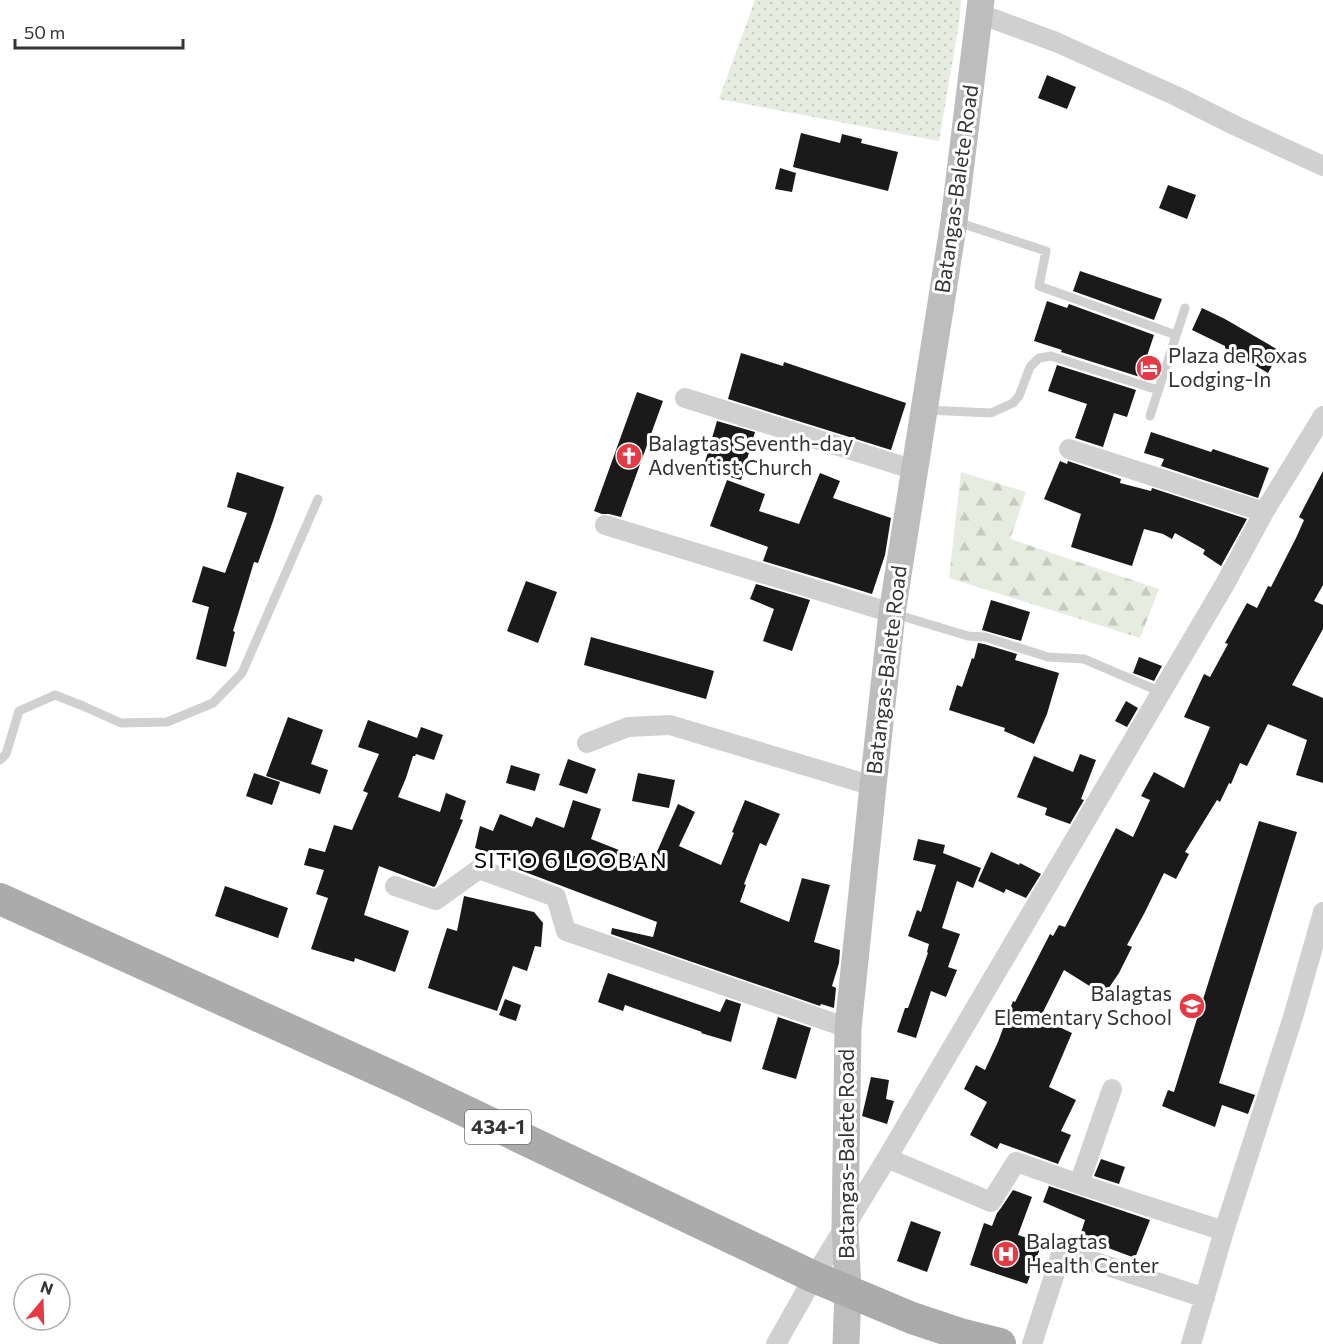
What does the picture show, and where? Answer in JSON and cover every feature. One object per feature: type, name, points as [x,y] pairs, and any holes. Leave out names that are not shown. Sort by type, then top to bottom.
[{"type":"main road","name":"Batangas-Balete Road","points":[[846,1344],[848,1028],[892,613],[954,221],[981,7]]},
{"type":"main road","name":"434-1","points":[[0,899],[402,1081],[814,1277],[912,1318],[1000,1344]]},
{"type":"street","points":[[981,7],[1166,91],[1323,166]]},
{"type":"street","points":[[685,398],[915,470]]},
{"type":"street","points":[[776,1344],[1225,584],[1264,512],[1323,416]]},
{"type":"street","points":[[1069,449],[1264,512]]},
{"type":"street","points":[[605,525],[892,613]]},
{"type":"street","points":[[587,743],[628,727],[670,725],[873,786]]},
{"type":"street","points":[[395,886],[436,900],[479,869],[556,897],[566,931],[848,1028]]},
{"type":"street","points":[[1191,1344],[1224,1231],[1293,1017],[1323,912]]},
{"type":"street","points":[[1079,1184],[1112,1089]]},
{"type":"street","points":[[887,1158],[991,1202],[1016,1162],[1224,1231]]},
{"type":"street","points":[[1032,1344],[1062,1251],[1205,1298]]},
{"type":"lane","points":[[954,221],[1046,251],[1039,286],[1176,335]]},
{"type":"lane","points":[[1150,417],[1185,308]]},
{"type":"lane","points":[[924,410],[991,413],[1013,403],[1019,396],[1030,367],[1039,358],[1051,356],[1158,390]]},
{"type":"lane","points":[[0,760],[6,754],[19,711],[55,696],[121,723],[167,722],[213,703],[242,673],[318,499]]},
{"type":"lane","points":[[892,613],[968,636],[985,637],[1048,657],[1084,659],[1161,692]]},
{"type":"green space","points":[[755,0],[961,0],[939,141],[719,99]]},
{"type":"green space","points":[[961,472],[1026,492],[1010,539],[1159,589],[1140,638],[949,578]]},
{"type":"building","points":[[1047,75],[1076,87],[1067,109],[1038,98]]},
{"type":"building","points":[[801,133],[840,143],[842,134],[862,139],[861,143],[898,152],[888,191],[793,167]]},
{"type":"building","points":[[780,168],[796,173],[792,192],[775,189]]},
{"type":"building","points":[[1168,185],[1196,195],[1187,219],[1159,208]]},
{"type":"building","points":[[1080,271],[1162,299],[1154,320],[1073,291]]},
{"type":"building","points":[[1047,301],[1067,308],[1069,304],[1154,335],[1140,377],[1034,341]]},
{"type":"building","points":[[1202,308],[1280,351],[1268,373],[1225,346],[1192,330]]},
{"type":"building","points":[[741,353],[783,366],[784,362],[906,403],[891,450],[728,399]]},
{"type":"building","points":[[1057,365],[1136,390],[1127,417],[1114,413],[1103,447],[1075,438],[1087,404],[1048,391]]},
{"type":"building","name":"Balagtas Seventh-day Adventist Church","points":[[637,392],[663,401],[621,517],[602,514],[594,511]]},
{"type":"building","points":[[717,421],[755,432],[741,480],[703,469]]},
{"type":"building","points":[[1151,432],[1211,452],[1213,449],[1269,468],[1258,498],[1161,466],[1164,459],[1144,453]]},
{"type":"building","points":[[1060,461],[1067,464],[1068,461],[1121,479],[1120,483],[1151,491],[1152,488],[1247,519],[1221,566],[1203,554],[1205,550],[1175,533],[1172,539],[1144,529],[1132,566],[1071,547],[1081,514],[1044,499]]},
{"type":"building","points":[[1323,471],[1323,585],[1314,601],[1323,605],[1323,629],[1292,685],[1323,698],[1323,783],[1296,775],[1307,740],[1268,724],[1247,766],[1240,763],[1220,802],[1217,800],[1185,852],[1189,854],[1176,879],[1164,873],[1127,945],[1132,947],[1119,973],[1104,995],[1064,970],[1040,1018],[1072,1033],[1049,1087],[1076,1100],[1061,1131],[1071,1135],[1058,1164],[1000,1143],[997,1149],[970,1135],[987,1102],[964,1089],[976,1065],[985,1070],[1013,1001],[1015,1002],[1050,934],[1053,936],[1059,925],[1065,927],[1116,828],[1133,837],[1150,800],[1141,796],[1154,772],[1184,788],[1210,727],[1184,717],[1204,674],[1210,677],[1247,603],[1257,608],[1268,586],[1271,587],[1304,520],[1299,517]]},
{"type":"building","points":[[237,472],[284,487],[258,563],[254,562],[233,631],[235,632],[226,667],[196,659],[209,607],[192,602],[203,566],[225,573],[247,513],[227,507]]},
{"type":"building","points":[[820,473],[840,481],[833,498],[891,518],[885,555],[872,594],[763,561],[768,547],[710,526],[727,480],[765,494],[759,511],[799,524]]},
{"type":"building","points":[[526,581],[557,592],[538,643],[507,631]]},
{"type":"building","points":[[756,584],[810,600],[792,651],[763,641],[774,609],[750,599]]},
{"type":"building","points":[[991,600],[1030,612],[1021,641],[982,630]]},
{"type":"building","points":[[591,637],[714,671],[706,699],[584,665]]},
{"type":"building","points":[[978,643],[1017,654],[1015,660],[1059,673],[1047,714],[1034,744],[1004,731],[1005,728],[949,710],[957,685],[962,687]]},
{"type":"building","points":[[1139,657],[1162,666],[1154,681],[1133,673]]},
{"type":"building","points":[[1126,701],[1138,708],[1127,727],[1115,721]]},
{"type":"building","points":[[288,717],[323,730],[311,764],[328,770],[320,794],[266,776]]},
{"type":"building","points":[[368,720],[417,738],[421,727],[443,735],[434,760],[416,754],[413,756],[398,797],[440,812],[446,793],[466,801],[460,819],[463,820],[434,887],[379,866],[364,915],[409,931],[395,972],[355,958],[354,962],[311,949],[328,898],[316,894],[324,870],[304,865],[309,848],[325,852],[334,825],[352,830],[368,793],[363,791],[379,754],[358,747]]},
{"type":"building","points":[[1080,754],[1096,760],[1081,799],[1084,800],[1070,824],[1045,815],[1047,808],[1017,797],[1034,756],[1073,772]]},
{"type":"building","points":[[568,759],[596,769],[587,794],[559,785]]},
{"type":"building","points":[[511,765],[540,774],[535,791],[506,783]]},
{"type":"building","points":[[254,773],[280,782],[272,805],[246,796]]},
{"type":"building","points":[[638,773],[675,780],[669,808],[632,801]]},
{"type":"building","points":[[573,800],[601,809],[591,839],[652,863],[678,804],[695,812],[679,846],[721,865],[745,800],[780,814],[766,846],[760,843],[744,884],[746,885],[740,902],[789,922],[802,878],[830,885],[814,942],[840,950],[839,963],[832,986],[836,988],[834,1008],[821,1004],[820,1006],[611,934],[612,928],[653,937],[657,922],[517,869],[518,864],[475,848],[480,826],[493,831],[500,814],[532,827],[536,817],[564,828]]},
{"type":"building","points":[[1259,821],[1297,832],[1219,1083],[1255,1095],[1248,1114],[1222,1105],[1215,1127],[1162,1106],[1168,1090],[1174,1092]]},
{"type":"building","points":[[918,839],[945,845],[943,853],[981,868],[973,888],[957,881],[942,928],[960,934],[948,967],[957,970],[946,997],[931,991],[916,1038],[897,1032],[928,953],[929,944],[908,936],[917,910],[921,912],[936,865],[913,860]]},
{"type":"building","points":[[991,852],[1041,874],[1026,898],[1006,889],[1004,893],[978,881]]},
{"type":"building","points":[[225,886],[288,908],[278,938],[215,916]]},
{"type":"building","points":[[464,896],[534,912],[543,923],[541,947],[535,946],[527,971],[513,966],[497,1011],[428,988],[447,928],[457,931]]},
{"type":"building","points":[[608,973],[720,1012],[726,999],[741,1004],[731,1042],[625,1005],[623,1011],[598,1002]]},
{"type":"building","points":[[505,999],[521,1005],[516,1021],[499,1015]]},
{"type":"building","points":[[778,1017],[811,1028],[796,1079],[762,1069]]},
{"type":"building","points":[[871,1077],[889,1080],[886,1099],[894,1101],[887,1124],[862,1116]]},
{"type":"building","points":[[1101,1159],[1125,1167],[1119,1184],[1094,1176]]},
{"type":"building","points":[[1049,1186],[1150,1220],[1135,1258],[1079,1239],[1085,1220],[1043,1202]]},
{"type":"building","name":"Balagtas Health Center","points":[[1013,1190],[1032,1197],[1018,1235],[1042,1243],[1027,1284],[970,1265],[984,1223],[992,1226],[997,1213]]},
{"type":"building","points":[[911,1221],[941,1232],[927,1272],[897,1261]]},
{"type":"place","name":"Plaza de Roxas Lodging-In","points":[[1149,368]]},
{"type":"place","name":"Balagtas Seventh-day Adventist Church","points":[[629,456]]},
{"type":"place","name":"Balagtas Elementary School","points":[[1192,1006]]},
{"type":"place","name":"Balagtas Health Center","points":[[1006,1254]]},
{"type":"district","name":"SITIO 6 LOOBAN","points":[[571,860]]}]
